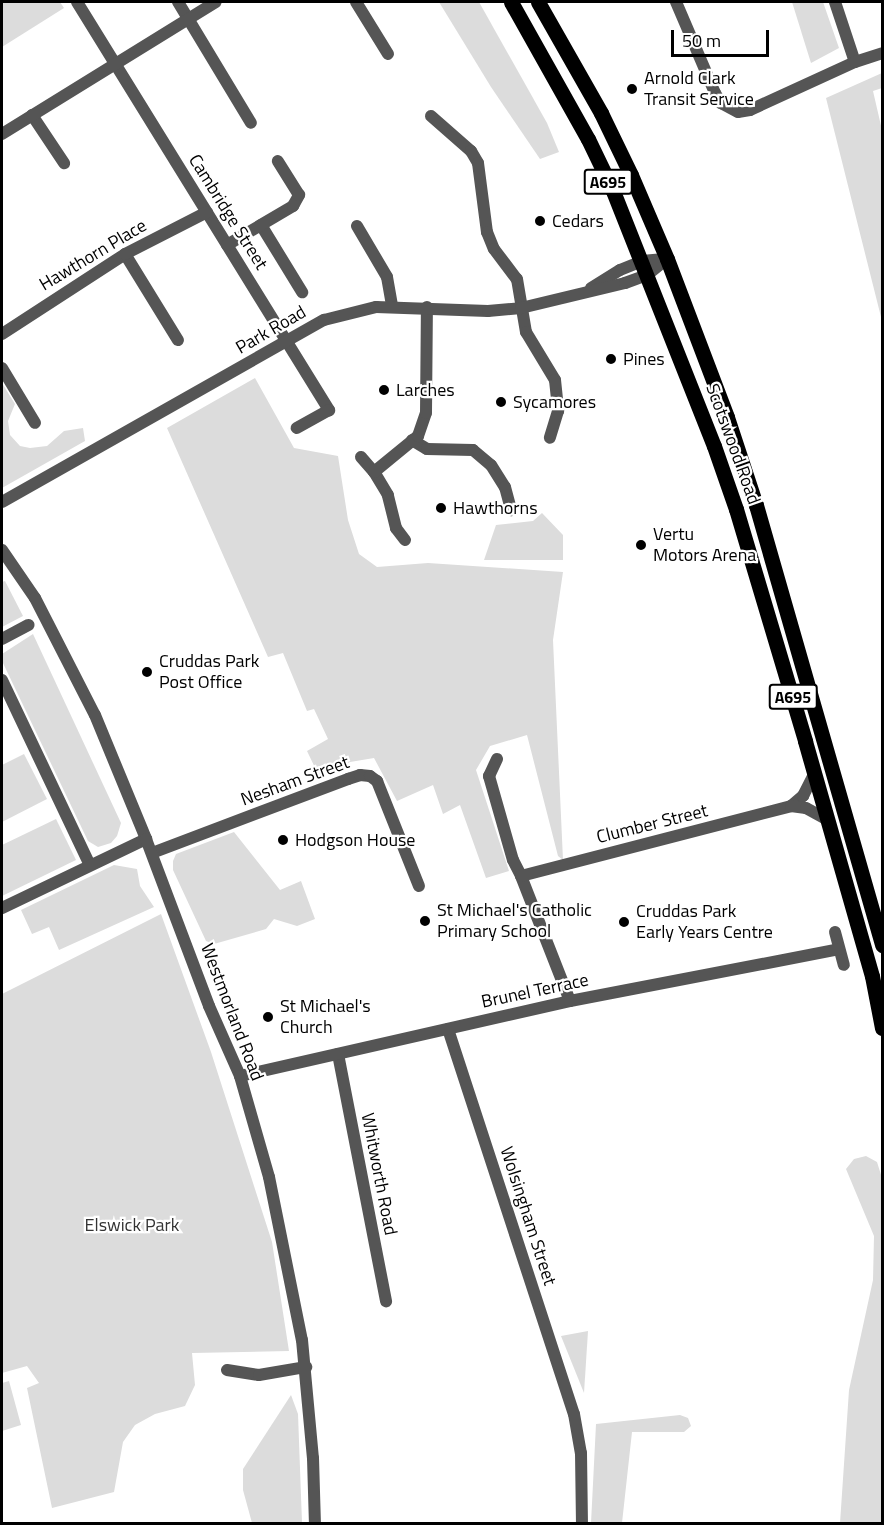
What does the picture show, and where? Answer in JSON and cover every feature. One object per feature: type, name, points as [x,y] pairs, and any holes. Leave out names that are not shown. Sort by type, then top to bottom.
[{"type":"main road","name":"Scotswood Road","points":[[511,2],[588,139],[644,268],[736,508],[872,976],[882,1028]]},
{"type":"main road","name":"Scotswood Road","points":[[538,2],[610,130],[667,259],[727,417],[753,493],[882,945]]},
{"type":"street","name":"Cambridge Street","points":[[77,2],[328,410],[297,428]]},
{"type":"street","points":[[178,2],[251,123]]},
{"type":"street","points":[[2,134],[216,2]]},
{"type":"street","points":[[356,2],[388,54]]},
{"type":"street","points":[[675,2],[715,93],[729,109],[738,112],[750,110],[855,62],[882,53]]},
{"type":"street","points":[[835,2],[855,62]]},
{"type":"street","points":[[32,115],[64,163]]},
{"type":"street","points":[[431,116],[471,151],[478,163],[487,232],[494,249],[517,279],[529,340],[555,380],[558,411],[550,438]]},
{"type":"street","points":[[227,245],[293,206],[299,195],[278,161]]},
{"type":"street","name":"Hawthorn Place","points":[[2,334],[125,254],[207,212]]},
{"type":"street","points":[[261,225],[302,292]]},
{"type":"street","points":[[357,226],[387,277],[392,306]]},
{"type":"street","points":[[125,254],[178,340]]},
{"type":"street","points":[[644,268],[667,259]]},
{"type":"street","name":"Park Road","points":[[2,502],[287,343],[324,320],[351,311],[392,306],[488,310],[522,308],[588,290],[614,286],[644,268]]},
{"type":"street","points":[[374,472],[418,436],[426,414],[427,307]]},
{"type":"street","points":[[2,368],[35,423]]},
{"type":"street","points":[[412,440],[427,448],[473,450],[492,465],[505,487],[511,510]]},
{"type":"street","points":[[361,458],[374,472],[388,495],[396,528],[405,540]]},
{"type":"street","name":"Westmorland Road","points":[[2,550],[35,598],[94,715],[152,853],[209,1005],[240,1076],[269,1177],[306,1367],[315,1524]]},
{"type":"street","points":[[2,639],[28,625]]},
{"type":"street","points":[[2,680],[90,865]]},
{"type":"street","points":[[496,759],[489,776],[513,860],[570,1001]]},
{"type":"street","points":[[791,806],[803,796],[814,774]]},
{"type":"street","name":"Nesham Street","points":[[152,853],[348,779],[370,776],[377,781],[419,886]]},
{"type":"street","points":[[791,806],[806,808],[828,820]]},
{"type":"street","name":"Clumber Street","points":[[521,876],[791,806]]},
{"type":"street","points":[[2,908],[146,839]]},
{"type":"street","points":[[835,932],[844,965]]},
{"type":"street","name":"Brunel Terrace","points":[[240,1076],[570,1001],[840,949]]},
{"type":"street","name":"Wolsingham Street","points":[[448,1029],[574,1414],[581,1453],[582,1524]]},
{"type":"street","name":"Whitworth Road","points":[[338,1054],[386,1301]]},
{"type":"street","points":[[227,1370],[259,1375],[306,1367]]},
{"type":"green space","points":[[2,2],[60,2],[64,8],[2,47]]},
{"type":"green space","points":[[439,2],[479,2],[547,123],[559,152],[540,159],[491,87]]},
{"type":"green space","points":[[792,2],[823,2],[839,48],[811,63]]},
{"type":"green space","points":[[882,73],[882,88],[873,91],[882,130],[882,321],[826,98]]},
{"type":"green space","points":[[255,378],[294,448],[338,456],[348,520],[359,554],[377,567],[428,563],[563,572],[553,640],[563,860],[558,856],[527,735],[490,746],[476,770],[509,871],[486,878],[460,805],[443,814],[433,785],[397,801],[374,758],[350,762],[319,776],[307,751],[328,739],[314,709],[307,711],[283,653],[268,657],[167,428]]},
{"type":"green space","points":[[2,383],[15,404],[8,421],[10,435],[20,446],[30,448],[47,446],[64,431],[83,428],[85,441],[2,488]]},
{"type":"green space","points":[[542,513],[563,535],[563,560],[484,560],[496,525],[533,521]]},
{"type":"green space","points":[[5,581],[23,616],[2,627],[2,582]]},
{"type":"green space","points":[[33,634],[121,823],[117,836],[111,843],[98,847],[88,841],[2,661],[2,654]]},
{"type":"green space","points":[[24,754],[47,799],[2,822],[2,765]]},
{"type":"green space","points":[[56,819],[76,860],[2,896],[2,845]]},
{"type":"green space","points":[[234,832],[280,890],[301,881],[315,919],[297,926],[274,919],[266,929],[214,944],[206,941],[173,870],[173,861],[176,854]]},
{"type":"green space","points":[[114,865],[137,869],[140,886],[154,907],[59,950],[49,927],[32,934],[21,910]]},
{"type":"green space","name":"Elswick Park","points":[[161,914],[211,1052],[272,1242],[289,1351],[192,1353],[195,1385],[185,1406],[155,1414],[135,1425],[123,1442],[114,1492],[52,1508],[27,1388],[39,1383],[27,1366],[2,1373],[2,994]]},
{"type":"green space","points":[[866,1156],[877,1162],[882,1178],[882,1523],[840,1523],[849,1390],[873,1280],[874,1236],[846,1169],[854,1159]]},
{"type":"green space","points":[[588,1331],[584,1393],[561,1336]]},
{"type":"green space","points":[[9,1381],[21,1425],[2,1431],[2,1383]]},
{"type":"green space","points":[[291,1395],[298,1414],[302,1523],[252,1523],[243,1490],[243,1469]]},
{"type":"green space","points":[[680,1415],[688,1418],[691,1426],[684,1432],[632,1432],[622,1523],[591,1523],[596,1424]]},
{"type":"place","name":"Arnold Clark Transit Service","points":[[632,89]]},
{"type":"place","name":"Cedars","points":[[540,221]]},
{"type":"place","name":"Pines","points":[[611,359]]},
{"type":"place","name":"Larches","points":[[384,390]]},
{"type":"place","name":"Sycamores","points":[[501,402]]},
{"type":"place","name":"Hawthorns","points":[[441,508]]},
{"type":"place","name":"Vertu Motors Arena","points":[[641,545]]},
{"type":"place","name":"Cruddas Park Post Office","points":[[147,672]]},
{"type":"place","name":"Hodgson House","points":[[283,840]]},
{"type":"place","name":"St Michael's Catholic Primary School","points":[[425,921]]},
{"type":"place","name":"Cruddas Park Early Years Centre","points":[[624,922]]},
{"type":"place","name":"St Michael's Church","points":[[268,1017]]}]
